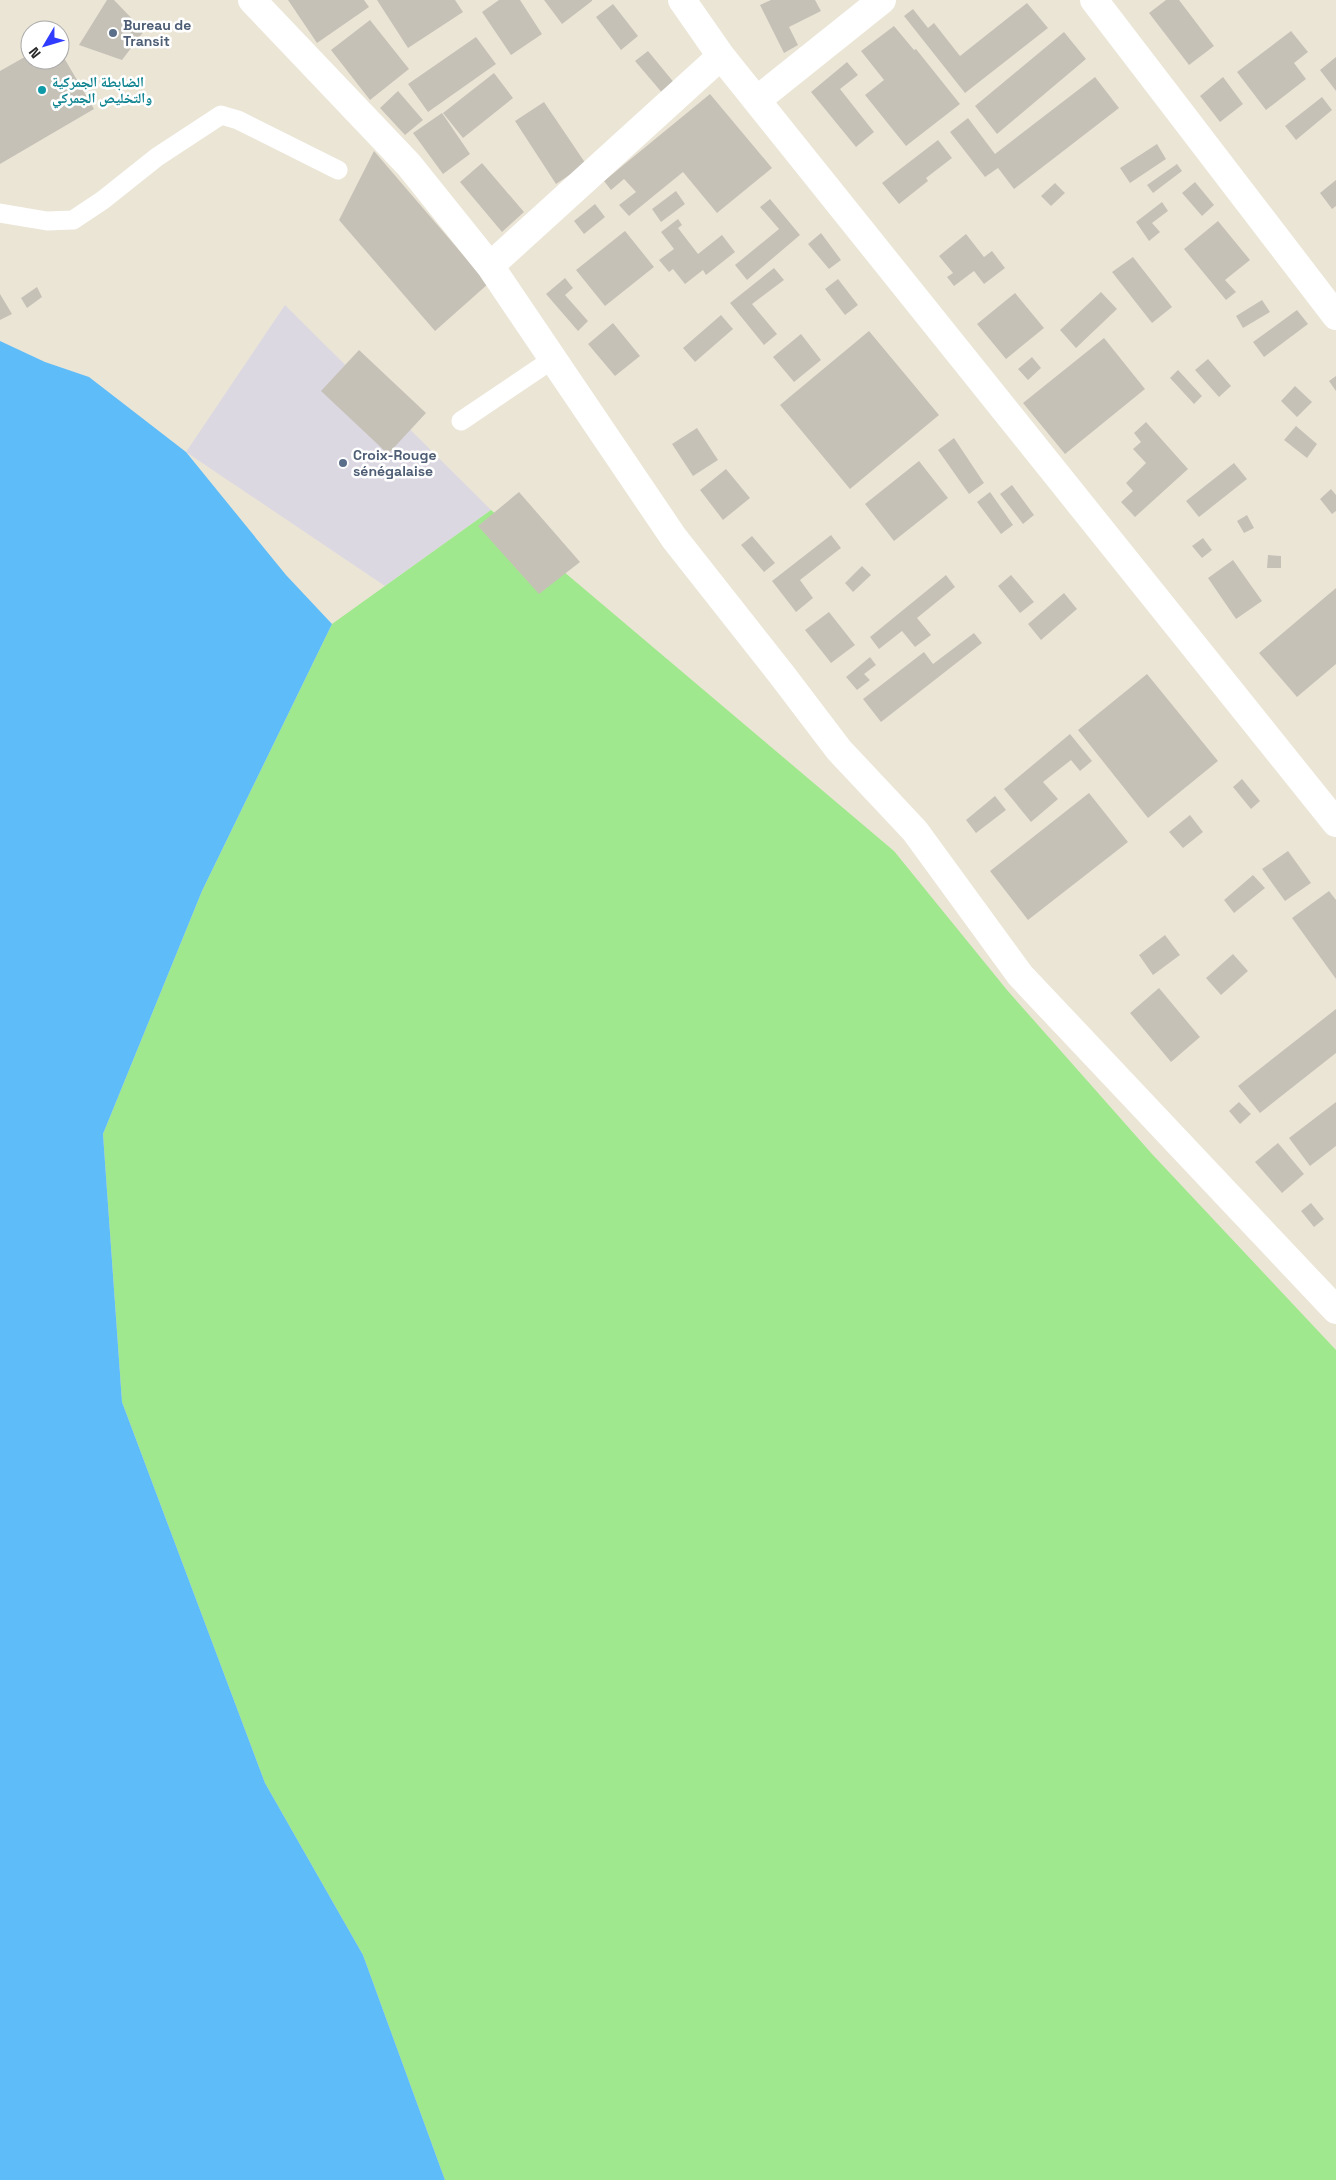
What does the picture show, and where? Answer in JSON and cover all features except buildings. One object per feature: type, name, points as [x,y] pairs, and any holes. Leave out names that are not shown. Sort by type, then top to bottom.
[{"type":"street","points":[[252,0],[409,165],[490,266],[674,538],[782,674],[839,750],[915,831],[1020,975],[1336,1310]]},
{"type":"street","points":[[682,0],[721,56],[1336,823]]},
{"type":"street","points":[[757,100],[882,0]]},
{"type":"street","points":[[1094,0],[1336,316]]},
{"type":"street","points":[[490,266],[721,56]]},
{"type":"lane","points":[[0,213],[47,221],[74,220],[157,158],[221,115],[238,120],[338,170]]},
{"type":"lane","points":[[461,421],[553,359]]},
{"type":"shaded area","name":"Croix-Rouge sénégalaise","points":[[285,305],[491,510],[385,586],[186,452]]},
{"type":"green space","points":[[491,510],[894,851],[1007,990],[1152,1154],[1336,1350],[1336,2180],[445,2180],[363,1955],[265,1783],[122,1402],[103,1134],[202,891],[332,624]]},
{"type":"water","points":[[0,341],[45,362],[89,377],[186,452],[286,575],[332,624],[202,891],[103,1134],[122,1402],[265,1783],[363,1955],[445,2180],[0,2180]]},
{"type":"place","name":"Bureau de Transit","points":[[113,33]]},
{"type":"place","name":"الضابطة الجمركية والتخليص الجمركي","points":[[42,90]]},
{"type":"place","name":"Croix-Rouge sénégalaise","points":[[343,463]]}]
